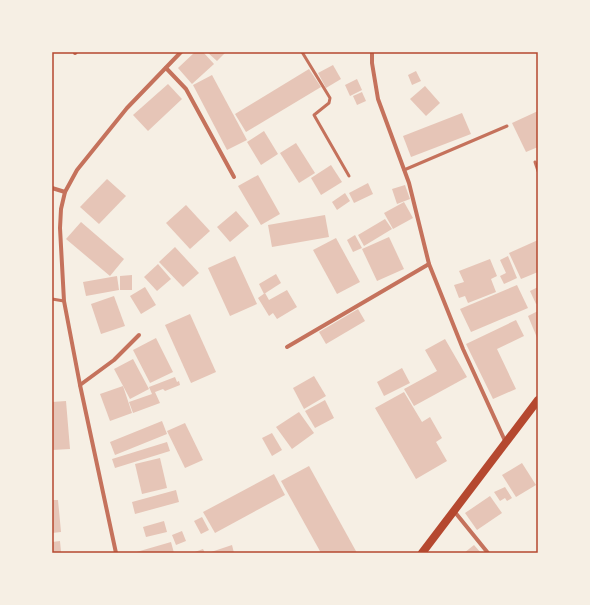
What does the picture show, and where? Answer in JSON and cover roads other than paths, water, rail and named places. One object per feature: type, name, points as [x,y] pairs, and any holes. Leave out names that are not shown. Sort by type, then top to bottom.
[{"type":"main road","points":[[422,553],[538,400]]},
{"type":"street","points":[[116,553],[80,385],[64,301],[60,228],[61,209],[65,192],[77,170],[127,108],[182,52]]},
{"type":"street","points":[[372,52],[372,63],[378,99],[409,183],[429,264],[463,349],[506,443]]},
{"type":"street","points":[[166,68],[186,89],[234,177]]},
{"type":"street","points":[[52,188],[65,192]]},
{"type":"street","points":[[287,347],[429,264]]},
{"type":"street","points":[[80,385],[114,360],[139,335]]},
{"type":"street","points":[[454,511],[488,553]]},
{"type":"lane","points":[[302,52],[330,98],[329,103],[314,115],[349,176]]},
{"type":"lane","points":[[404,170],[507,126]]},
{"type":"lane","points":[[535,162],[538,170]]},
{"type":"lane","points":[[52,299],[64,301]]}]
